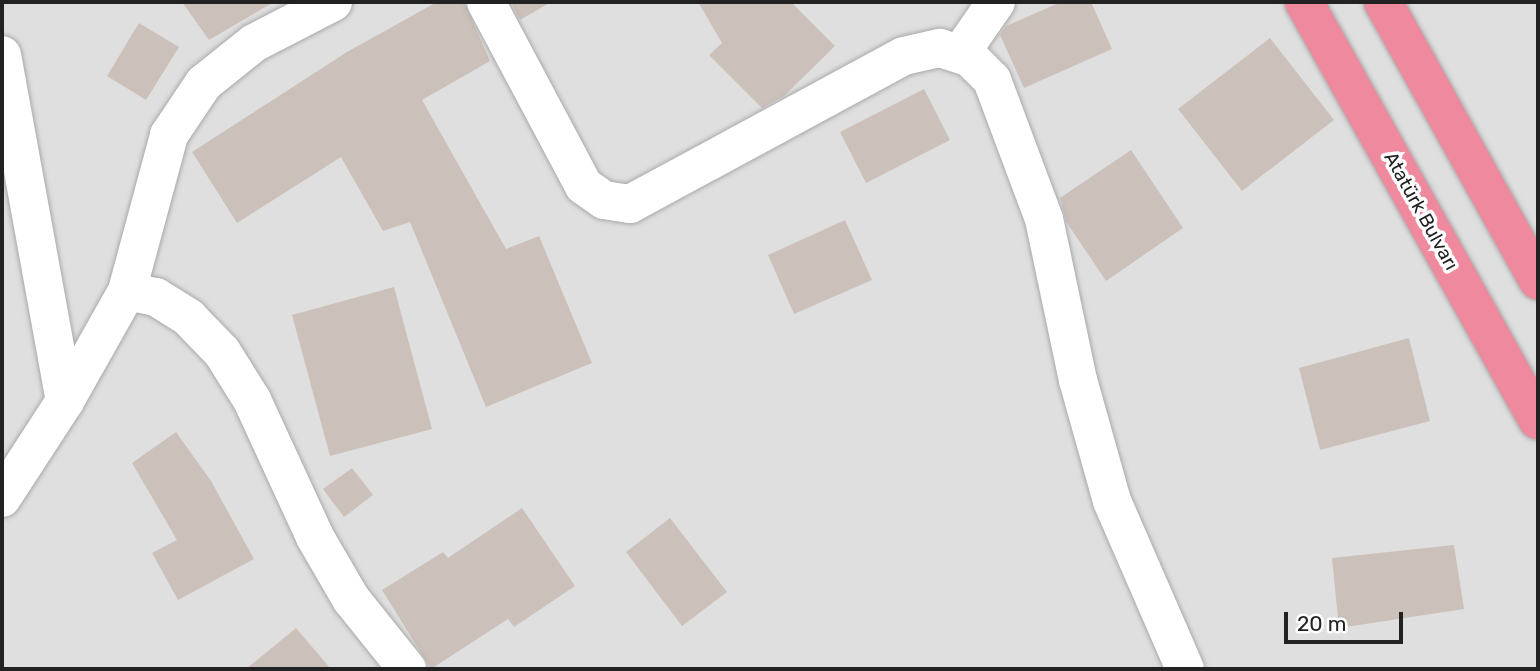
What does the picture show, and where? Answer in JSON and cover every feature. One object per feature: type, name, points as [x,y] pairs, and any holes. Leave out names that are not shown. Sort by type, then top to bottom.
[{"type":"highway","name":"Atatürk Bulvarı","points":[[1304,2],[1538,420]]},
{"type":"highway","points":[[1383,2],[1538,281]]},
{"type":"street","points":[[2,498],[65,401],[127,291],[169,135],[204,83],[254,43],[333,2]]},
{"type":"street","points":[[486,2],[584,186],[604,200],[630,204],[904,56],[940,48],[970,58],[992,80],[1044,219],[1078,380],[1112,501],[1185,669]]},
{"type":"street","points":[[960,54],[996,2]]},
{"type":"street","points":[[2,55],[65,401]]},
{"type":"street","points":[[127,291],[156,297],[189,318],[222,352],[252,400],[321,547],[351,599],[407,669]]},
{"type":"shaded area","points":[[2,2],[1538,2],[1538,669],[2,669]]},
{"type":"building","points":[[182,2],[274,2],[209,40]]},
{"type":"building","points":[[437,2],[464,2],[490,61],[422,100],[506,249],[539,236],[592,363],[486,407],[410,222],[383,231],[341,157],[237,223],[192,152],[347,52]]},
{"type":"building","points":[[511,2],[551,2],[520,20]]},
{"type":"building","points":[[698,2],[791,2],[835,46],[784,96],[762,108],[709,55],[722,43]]},
{"type":"building","points":[[1061,2],[1091,2],[1112,49],[1024,88],[1000,35],[1006,26]]},
{"type":"building","points":[[139,23],[179,47],[146,100],[107,76]]},
{"type":"building","points":[[1270,38],[1334,120],[1242,191],[1178,109]]},
{"type":"building","points":[[924,89],[950,140],[866,183],[840,132]]},
{"type":"building","points":[[1131,150],[1183,228],[1106,281],[1067,223],[1060,198]]},
{"type":"building","points":[[845,220],[872,280],[794,314],[768,255]]},
{"type":"building","points":[[394,287],[432,429],[330,456],[292,315]]},
{"type":"building","points":[[1409,338],[1430,421],[1320,450],[1299,368]]},
{"type":"building","points":[[176,432],[211,481],[254,559],[178,600],[152,553],[177,540],[132,463]]},
{"type":"building","points":[[352,468],[373,495],[344,517],[323,489]]},
{"type":"building","points":[[522,508],[575,586],[514,627],[508,619],[431,669],[382,590],[443,552],[448,558]]},
{"type":"building","points":[[670,518],[727,592],[682,626],[626,552]]},
{"type":"building","points":[[1454,545],[1464,609],[1339,628],[1332,558]]},
{"type":"building","points":[[296,628],[331,669],[246,669]]}]
